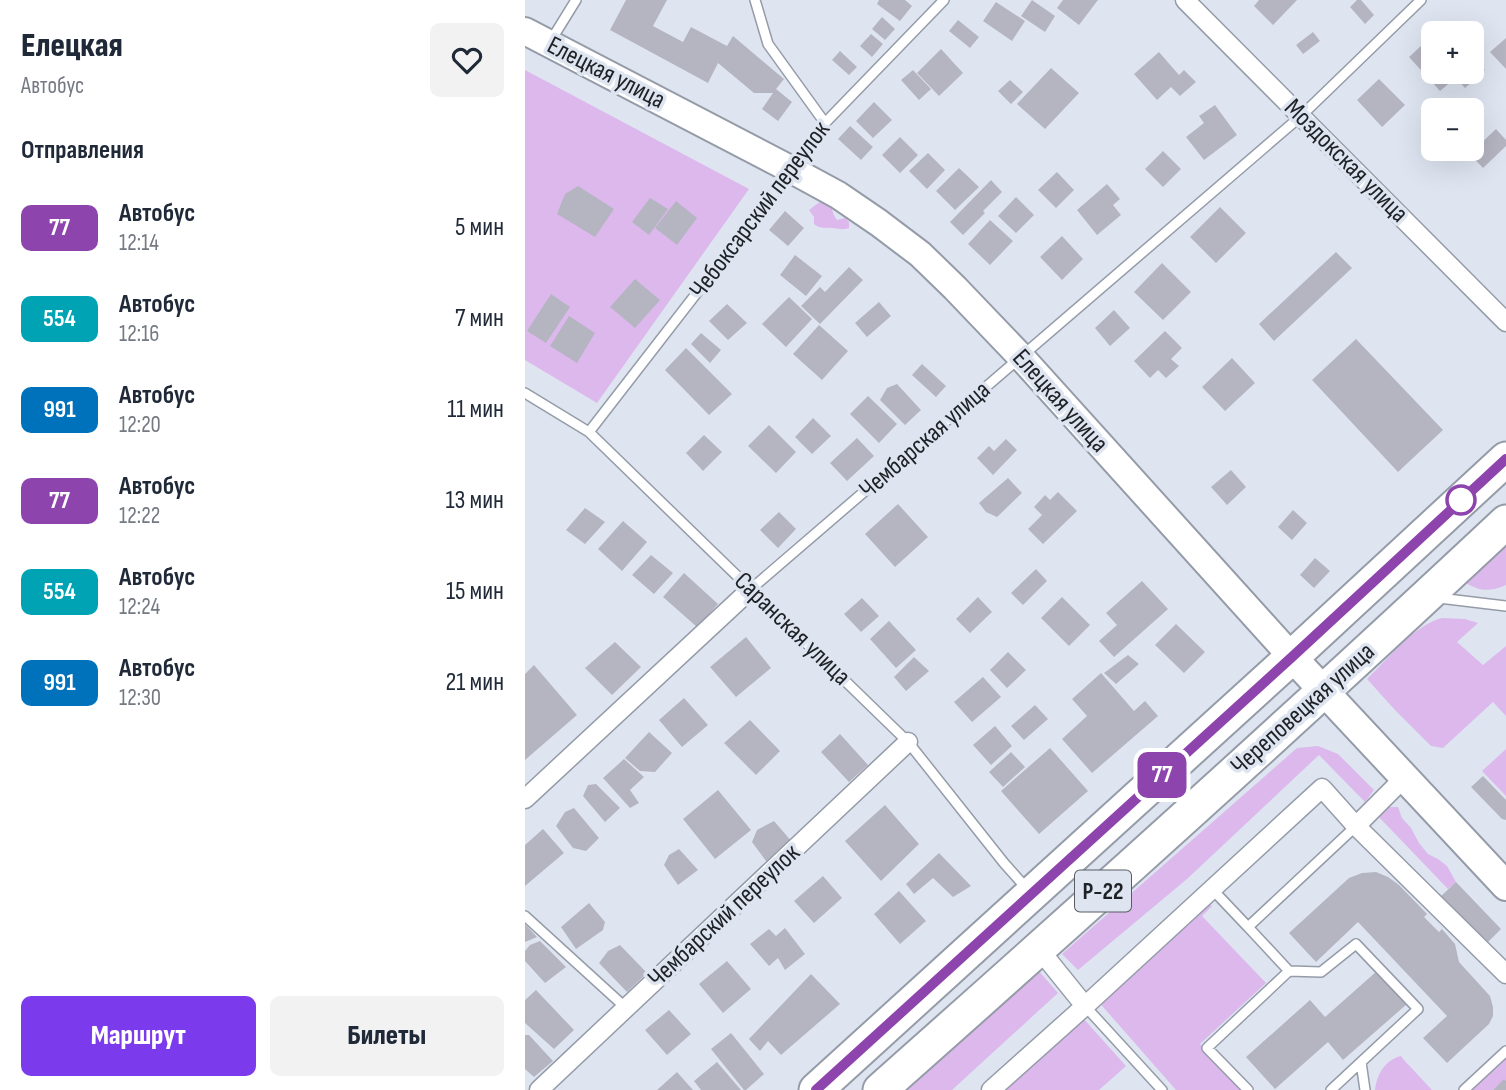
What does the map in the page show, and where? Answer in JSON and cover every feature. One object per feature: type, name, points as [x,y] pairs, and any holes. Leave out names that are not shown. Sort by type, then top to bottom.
[{"type":"highway","name":"Череповецкая улица","points":[[816,1090],[1506,459]]},
{"type":"highway","name":"Череповецкая улица","points":[[880,1090],[1324,691],[1506,522]]},
{"type":"main road","name":"Елецкая улица","points":[[525,31],[838,195],[920,254],[1021,357],[1292,657],[1504,879]]},
{"type":"street","name":"Моздокская улица","points":[[1185,0],[1506,321]]},
{"type":"street","name":"Чембарская улица","points":[[525,799],[751,589]]},
{"type":"street","name":"Чембарский переулок","points":[[539,1090],[908,742]]},
{"type":"street","points":[[1356,826],[1405,778]]},
{"type":"street","points":[[991,1090],[1322,788],[1356,826],[1506,974]]},
{"type":"street","points":[[1039,949],[1085,1006]]},
{"type":"lane","points":[[549,44],[576,0]]},
{"type":"lane","points":[[755,0],[768,44],[825,123]]},
{"type":"lane","name":"Чебоксарский переулок","points":[[589,432],[792,170],[825,123],[944,0]]},
{"type":"lane","name":"Чембарская улица","points":[[751,589],[1301,116],[1421,0]]},
{"type":"lane","name":"Саранская улица","points":[[525,393],[589,432],[908,742],[1004,863],[1032,893]]},
{"type":"lane","points":[[1426,597],[1506,606]]},
{"type":"lane","points":[[1248,927],[1356,826]]},
{"type":"lane","points":[[1212,890],[1289,971]]},
{"type":"lane","points":[[525,916],[626,1008]]},
{"type":"lane","points":[[1248,1090],[1206,1048],[1289,971],[1321,972],[1356,944],[1418,1009],[1331,1090]]},
{"type":"lane","points":[[1085,1006],[1161,1090]]},
{"type":"lane","points":[[1464,1090],[1506,1051]]},
{"type":"lane","points":[[1361,1062],[1365,1090]]},
{"type":"shaded area","points":[[525,70],[749,189],[597,403],[525,360]]},
{"type":"shaded area","points":[[821,201],[828,201],[837,220],[845,218],[849,222],[849,228],[821,228],[814,224],[814,217],[809,210]]},
{"type":"shaded area","points":[[1506,538],[1506,585],[1483,590],[1461,580]]},
{"type":"shaded area","points":[[1442,618],[1465,619],[1478,623],[1457,642],[1483,665],[1506,646],[1506,716],[1493,702],[1443,748],[1431,746],[1367,679],[1412,635]]},
{"type":"shaded area","points":[[1318,746],[1338,754],[1374,790],[1365,802],[1319,755],[1187,879],[1078,970],[1062,954],[1297,748]]},
{"type":"shaded area","points":[[1506,749],[1506,796],[1482,771]]},
{"type":"shaded area","points":[[1384,807],[1398,807],[1402,818],[1428,854],[1447,866],[1456,882],[1448,889],[1376,814]]},
{"type":"shaded area","points":[[1205,898],[1212,906],[1202,916],[1266,983],[1200,1044],[1240,1090],[1176,1090],[1097,1000]]},
{"type":"shaded area","points":[[1038,970],[1058,993],[952,1090],[908,1090]]},
{"type":"shaded area","points":[[1082,1017],[1126,1066],[1099,1090],[1001,1090]]},
{"type":"shaded area","points":[[1506,1054],[1506,1081],[1493,1090],[1469,1090]]},
{"type":"shaded area","points":[[1401,1056],[1432,1090],[1375,1090],[1383,1068]]},
{"type":"building","points":[[626,0],[667,0],[653,26],[683,42],[691,27],[727,46],[733,36],[784,79],[776,89],[792,102],[778,121],[762,109],[773,93],[754,93],[718,63],[708,83],[610,30]]},
{"type":"building","points":[[879,0],[905,0],[912,6],[900,21],[877,4]]},
{"type":"building","points":[[1032,0],[1055,16],[1045,32],[1021,16]]},
{"type":"building","points":[[1063,0],[1098,0],[1079,25],[1057,8]]},
{"type":"building","points":[[1259,0],[1297,0],[1273,25],[1254,6]]},
{"type":"building","points":[[1357,0],[1361,0],[1374,15],[1365,24],[1350,7]]},
{"type":"building","points":[[996,2],[1025,21],[1012,41],[983,21]]},
{"type":"building","points":[[882,17],[895,29],[885,40],[872,29]]},
{"type":"building","points":[[958,20],[979,37],[970,48],[949,31]]},
{"type":"building","points":[[1313,32],[1320,41],[1303,54],[1296,45]]},
{"type":"building","points":[[871,34],[883,44],[872,57],[860,46]]},
{"type":"building","points":[[1506,38],[1506,69],[1490,52]]},
{"type":"building","points":[[1421,46],[1421,70],[1409,57]]},
{"type":"building","points":[[941,49],[963,73],[939,96],[917,73]]},
{"type":"building","points":[[840,51],[857,67],[849,75],[832,60]]},
{"type":"building","points":[[1159,52],[1179,75],[1184,70],[1196,82],[1180,96],[1171,87],[1157,100],[1134,74]]},
{"type":"building","points":[[1051,68],[1079,93],[1045,129],[1017,104]]},
{"type":"building","points":[[913,70],[931,89],[919,100],[901,80]]},
{"type":"building","points":[[1379,79],[1405,105],[1382,127],[1357,100]]},
{"type":"building","points":[[1010,80],[1023,92],[1011,104],[998,91]]},
{"type":"building","points":[[1434,84],[1448,84],[1440,91]]},
{"type":"building","points":[[874,102],[892,120],[873,138],[856,121]]},
{"type":"building","points":[[1215,105],[1237,135],[1204,160],[1186,137],[1204,123],[1199,116]]},
{"type":"building","points":[[850,126],[873,147],[861,160],[838,139]]},
{"type":"building","points":[[1496,129],[1506,140],[1506,146],[1483,168],[1476,161],[1484,161],[1484,140]]},
{"type":"building","points":[[900,137],[918,155],[900,173],[882,155]]},
{"type":"building","points":[[1163,151],[1181,169],[1163,187],[1145,169]]},
{"type":"building","points":[[928,153],[945,170],[927,189],[909,171]]},
{"type":"building","points":[[959,168],[979,187],[955,210],[936,191]]},
{"type":"building","points":[[1057,172],[1074,190],[1056,208],[1038,190]]},
{"type":"building","points":[[991,180],[1002,192],[963,235],[950,222]]},
{"type":"building","points":[[1107,184],[1120,199],[1113,205],[1121,215],[1097,235],[1077,210]]},
{"type":"building","points":[[578,186],[614,209],[595,237],[557,214],[565,194]]},
{"type":"building","points":[[1016,197],[1034,215],[1016,233],[998,216]]},
{"type":"building","points":[[650,198],[668,209],[649,235],[632,222]]},
{"type":"building","points":[[676,201],[697,218],[677,245],[655,228]]},
{"type":"building","points":[[1220,207],[1246,233],[1216,263],[1190,237]]},
{"type":"building","points":[[785,211],[804,228],[788,246],[769,230]]},
{"type":"building","points":[[990,220],[1013,241],[990,265],[968,244]]},
{"type":"building","points":[[1062,236],[1083,259],[1062,280],[1040,257]]},
{"type":"building","points":[[1336,252],[1352,268],[1274,341],[1259,324]]},
{"type":"building","points":[[795,255],[822,276],[806,296],[780,275]]},
{"type":"building","points":[[1162,263],[1191,292],[1163,320],[1134,292]]},
{"type":"building","points":[[849,267],[863,280],[820,324],[801,306],[820,287],[825,292]]},
{"type":"building","points":[[635,279],[660,300],[635,328],[610,307]]},
{"type":"building","points":[[551,294],[570,307],[546,343],[527,331]]},
{"type":"building","points":[[789,297],[812,319],[786,347],[762,324]]},
{"type":"building","points":[[879,302],[891,316],[867,337],[855,323]]},
{"type":"building","points":[[727,304],[747,323],[728,340],[709,321]]},
{"type":"building","points":[[1114,310],[1130,328],[1110,346],[1095,328]]},
{"type":"building","points":[[569,316],[595,333],[577,363],[550,346]]},
{"type":"building","points":[[819,325],[848,351],[822,380],[793,354]]},
{"type":"building","points":[[1165,331],[1182,348],[1171,359],[1179,366],[1166,378],[1158,370],[1150,378],[1134,361]]},
{"type":"building","points":[[701,333],[721,350],[710,363],[691,344]]},
{"type":"building","points":[[1356,339],[1443,430],[1398,472],[1312,380]]},
{"type":"building","points":[[686,348],[732,394],[709,415],[665,370]]},
{"type":"building","points":[[1232,358],[1255,383],[1225,411],[1202,387]]},
{"type":"building","points":[[922,364],[946,386],[936,397],[912,375]]},
{"type":"building","points":[[897,384],[921,410],[905,425],[880,400],[887,388]]},
{"type":"building","points":[[868,396],[897,424],[879,443],[850,414]]},
{"type":"building","points":[[813,418],[831,436],[812,454],[795,437]]},
{"type":"building","points":[[769,425],[796,452],[776,473],[748,446]]},
{"type":"building","points":[[704,435],[722,452],[703,471],[686,453]]},
{"type":"building","points":[[857,438],[874,456],[847,481],[830,463]]},
{"type":"building","points":[[1006,439],[1017,450],[993,475],[977,458],[989,446],[994,451]]},
{"type":"building","points":[[1231,470],[1246,487],[1227,505],[1211,487]]},
{"type":"building","points":[[1008,478],[1022,493],[997,517],[986,512],[979,503]]},
{"type":"building","points":[[1058,492],[1077,511],[1043,544],[1028,529],[1042,515],[1034,507],[1045,495],[1050,500]]},
{"type":"building","points":[[898,504],[928,537],[895,567],[865,534]]},
{"type":"building","points":[[585,508],[605,522],[585,544],[566,530]]},
{"type":"building","points":[[1293,510],[1307,523],[1292,540],[1278,527]]},
{"type":"building","points":[[779,512],[796,529],[778,548],[760,530]]},
{"type":"building","points":[[623,521],[647,542],[622,571],[598,549]]},
{"type":"building","points":[[651,555],[673,573],[654,594],[632,575]]},
{"type":"building","points":[[1315,558],[1330,571],[1314,588],[1300,575]]},
{"type":"building","points":[[1036,569],[1047,581],[1023,605],[1011,593]]},
{"type":"building","points":[[684,573],[718,604],[697,627],[663,597]]},
{"type":"building","points":[[1142,581],[1168,609],[1114,657],[1099,641],[1117,625],[1106,613]]},
{"type":"building","points":[[978,597],[992,612],[970,633],[956,619]]},
{"type":"building","points":[[1062,597],[1090,625],[1069,646],[1041,618]]},
{"type":"building","points":[[862,598],[879,616],[861,632],[844,614]]},
{"type":"building","points":[[889,621],[916,650],[896,668],[870,639]]},
{"type":"building","points":[[1176,624],[1205,652],[1184,673],[1155,645]]},
{"type":"building","points":[[746,637],[771,668],[736,697],[710,667]]},
{"type":"building","points":[[615,642],[641,667],[612,695],[585,668]]},
{"type":"building","points":[[1008,652],[1026,670],[1007,688],[990,670]]},
{"type":"building","points":[[1128,655],[1139,664],[1116,684],[1104,673]]},
{"type":"building","points":[[914,657],[929,671],[906,691],[894,677]]},
{"type":"building","points":[[534,665],[577,715],[525,760],[525,674]]},
{"type":"building","points":[[1101,673],[1134,711],[1145,701],[1158,716],[1092,773],[1062,739],[1087,716],[1072,699]]},
{"type":"building","points":[[983,677],[1001,697],[972,722],[954,702]]},
{"type":"building","points":[[684,698],[708,725],[682,747],[659,720]]},
{"type":"building","points":[[1035,705],[1048,719],[1024,740],[1011,726]]},
{"type":"building","points":[[750,720],[780,751],[756,775],[724,743]]},
{"type":"building","points":[[995,726],[1012,746],[991,765],[973,745]]},
{"type":"building","points":[[649,732],[672,753],[655,772],[640,771],[625,758]]},
{"type":"building","points":[[840,734],[868,765],[849,782],[821,752]]},
{"type":"building","points":[[1050,748],[1088,791],[1039,834],[1001,791]]},
{"type":"building","points":[[1011,752],[1025,767],[1003,787],[989,772]]},
{"type":"building","points":[[624,759],[644,777],[630,790],[639,803],[630,808],[603,778]]},
{"type":"building","points":[[1483,776],[1506,800],[1506,820],[1471,787]]},
{"type":"building","points":[[596,784],[620,808],[605,822],[583,796],[588,785]]},
{"type":"building","points":[[718,790],[751,830],[715,859],[683,819]]},
{"type":"building","points":[[885,805],[919,844],[881,881],[845,841]]},
{"type":"building","points":[[574,808],[599,838],[586,851],[573,848],[556,826],[565,812]]},
{"type":"building","points":[[774,821],[793,843],[769,865],[752,842],[757,830]]},
{"type":"building","points":[[543,829],[564,853],[525,886],[525,845]]},
{"type":"building","points":[[679,849],[698,870],[678,885],[664,865],[669,855]]},
{"type":"building","points":[[939,853],[971,886],[953,897],[933,878],[914,894],[906,884]]},
{"type":"building","points":[[1376,872],[1399,885],[1427,914],[1424,917],[1439,932],[1442,929],[1455,944],[1459,962],[1490,996],[1493,1016],[1489,1024],[1447,1063],[1423,1038],[1447,1016],[1358,922],[1316,962],[1289,933],[1349,878]]},
{"type":"building","points":[[823,876],[842,898],[814,923],[794,901]]},
{"type":"building","points":[[1456,882],[1501,929],[1486,944],[1440,897]]},
{"type":"building","points":[[899,891],[926,921],[900,944],[874,914]]},
{"type":"building","points":[[589,903],[605,922],[603,930],[576,949],[561,927]]},
{"type":"building","points":[[525,924],[537,937],[525,942]]},
{"type":"building","points":[[785,928],[805,954],[785,970],[778,958],[769,966],[750,944],[769,929],[776,936]]},
{"type":"building","points":[[540,941],[566,967],[545,983],[525,961],[525,951],[530,945]]},
{"type":"building","points":[[620,945],[647,973],[627,992],[599,963],[608,951]]},
{"type":"building","points":[[727,961],[751,989],[723,1013],[699,984]]},
{"type":"building","points":[[1377,971],[1407,1004],[1343,1060],[1328,1042],[1275,1089],[1246,1057],[1310,1000],[1325,1017]]},
{"type":"building","points":[[811,974],[840,1004],[781,1055],[768,1041],[760,1051],[749,1039]]},
{"type":"building","points":[[536,990],[574,1030],[554,1049],[525,1023],[525,1000]]},
{"type":"building","points":[[669,1010],[691,1034],[667,1055],[645,1030]]},
{"type":"building","points":[[731,1033],[764,1074],[746,1090],[711,1049]]},
{"type":"building","points":[[525,1035],[529,1035],[553,1061],[534,1077],[525,1069]]},
{"type":"building","points":[[717,1062],[741,1090],[701,1090],[694,1081]]},
{"type":"building","points":[[677,1072],[693,1090],[657,1090]]},
{"type":"building","points":[[1504,1079],[1506,1090],[1493,1090]]},
{"type":"bus line","name":"77","points":[[816,1090],[1506,459]]}]
